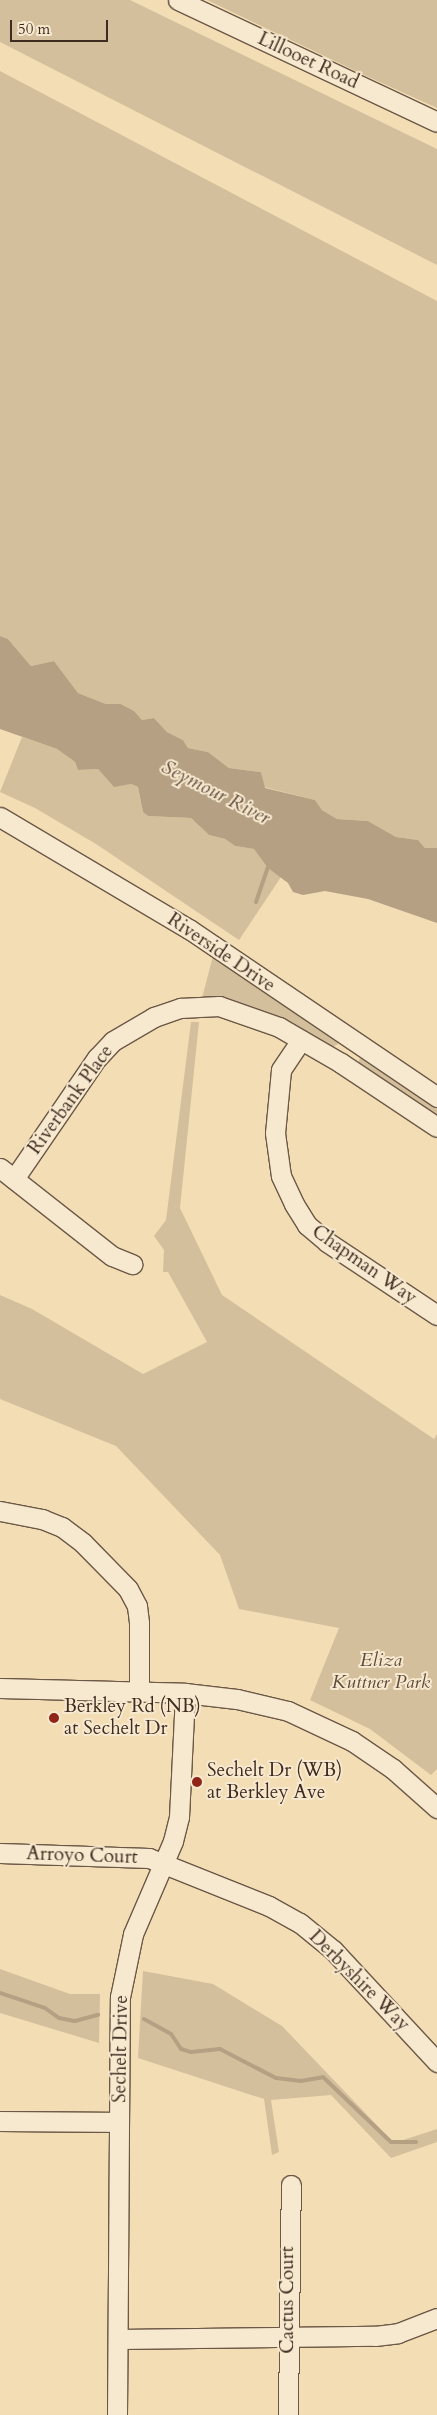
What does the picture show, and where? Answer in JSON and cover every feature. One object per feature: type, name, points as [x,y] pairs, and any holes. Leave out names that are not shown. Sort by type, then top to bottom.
[{"type":"street","name":"Lillooet Road","points":[[178,0],[437,122]]},
{"type":"street","name":"Riverside Drive","points":[[0,817],[189,929],[437,1097]]},
{"type":"street","name":"Riverbank Place","points":[[7,1174],[97,1058],[130,1029],[154,1017],[180,1008],[220,1006],[279,1028],[301,1040]]},
{"type":"street","points":[[301,1040],[341,1063],[437,1127]]},
{"type":"street","name":"Chapman Way","points":[[301,1040],[281,1070],[275,1133],[281,1176],[294,1204],[307,1225],[327,1242],[437,1316]]},
{"type":"street","points":[[341,1063],[354,1042]]},
{"type":"street","points":[[7,1174],[112,1256],[132,1264]]},
{"type":"street","points":[[0,1511],[42,1519],[62,1527],[83,1543],[128,1589],[137,1606],[139,1623],[139,1691]]},
{"type":"street","points":[[0,1688],[184,1693],[237,1698],[288,1711],[320,1724],[393,1769],[437,1808]]},
{"type":"street","name":"Sechelt Drive","points":[[117,2415],[120,1997],[132,1934],[173,1841],[182,1794],[184,1693]]},
{"type":"street","name":"Arroyo Court","points":[[0,1853],[125,1855],[163,1863]]},
{"type":"street","name":"Derbyshire Way","points":[[163,1863],[269,1906],[300,1923],[333,1950],[437,2062]]},
{"type":"street","points":[[0,2121],[119,2122]]},
{"type":"street","name":"Cactus Court","points":[[288,2415],[292,2185]]},
{"type":"street","points":[[118,2339],[288,2340],[398,2333],[437,2318]]},
{"type":"green space","points":[[0,0],[130,0],[437,149],[437,265],[0,42]]},
{"type":"green space","points":[[207,0],[437,0],[437,108],[362,74]]},
{"type":"green space","points":[[0,71],[437,301],[437,848],[425,848],[418,840],[396,837],[368,821],[337,819],[322,810],[315,800],[264,787],[261,772],[229,768],[208,752],[188,748],[183,740],[167,732],[154,718],[142,720],[134,711],[121,704],[106,704],[78,693],[54,661],[31,666],[8,639],[0,636]]},
{"type":"green space","points":[[22,737],[57,749],[75,762],[78,770],[98,769],[114,786],[131,784],[138,787],[143,812],[148,816],[191,818],[209,835],[225,839],[235,846],[254,849],[261,855],[268,868],[281,877],[239,940],[96,844],[35,808],[0,792]]},
{"type":"green space","points":[[213,956],[338,1041],[338,1044],[333,1047],[292,1025],[202,998]]},
{"type":"green space","name":"Eliza Kuttner Park","points":[[191,1022],[199,1022],[180,1208],[222,1295],[434,1439],[437,1434],[437,1769],[431,1775],[370,1729],[310,1700],[339,1628],[239,1609],[220,1555],[116,1446],[0,1399],[0,1295],[32,1309],[143,1374],[207,1342],[168,1272],[163,1272],[164,1250],[154,1236],[166,1220]]},
{"type":"green space","points":[[360,1058],[437,1109],[437,1118],[358,1064]]},
{"type":"green space","points":[[0,1969],[70,1994],[100,1994],[99,2043],[0,2013]]},
{"type":"green space","points":[[143,1971],[213,1984],[282,2026],[394,2143],[437,2129],[437,2142],[391,2158],[331,2095],[271,2100],[279,2152],[272,2155],[264,2099],[138,2058]]},
{"type":"water","name":"Seymour River","points":[[0,636],[8,639],[31,666],[54,661],[78,693],[106,704],[121,704],[134,711],[142,720],[154,718],[167,732],[183,740],[188,748],[208,752],[229,768],[261,772],[265,788],[315,800],[322,810],[337,819],[368,821],[396,837],[418,840],[425,848],[437,848],[437,923],[368,899],[325,891],[303,895],[293,892],[288,883],[268,868],[254,849],[235,846],[225,839],[209,835],[191,818],[148,816],[143,812],[138,787],[131,784],[114,787],[98,769],[78,770],[75,762],[57,749],[0,729]]},
{"type":"waterway","points":[[256,902],[269,864]]},
{"type":"waterway","points":[[0,1993],[45,2008],[59,2018],[75,2021],[98,2015]]},
{"type":"waterway","points":[[144,2019],[171,2034],[181,2049],[191,2052],[220,2049],[276,2078],[301,2081],[323,2077],[391,2142],[416,2142]]},
{"type":"place","name":"Berkley Rd (NB) at Sechelt Dr","points":[[54,1718]]},
{"type":"place","name":"Sechelt Dr (WB) at Berkley Ave","points":[[197,1782]]}]
